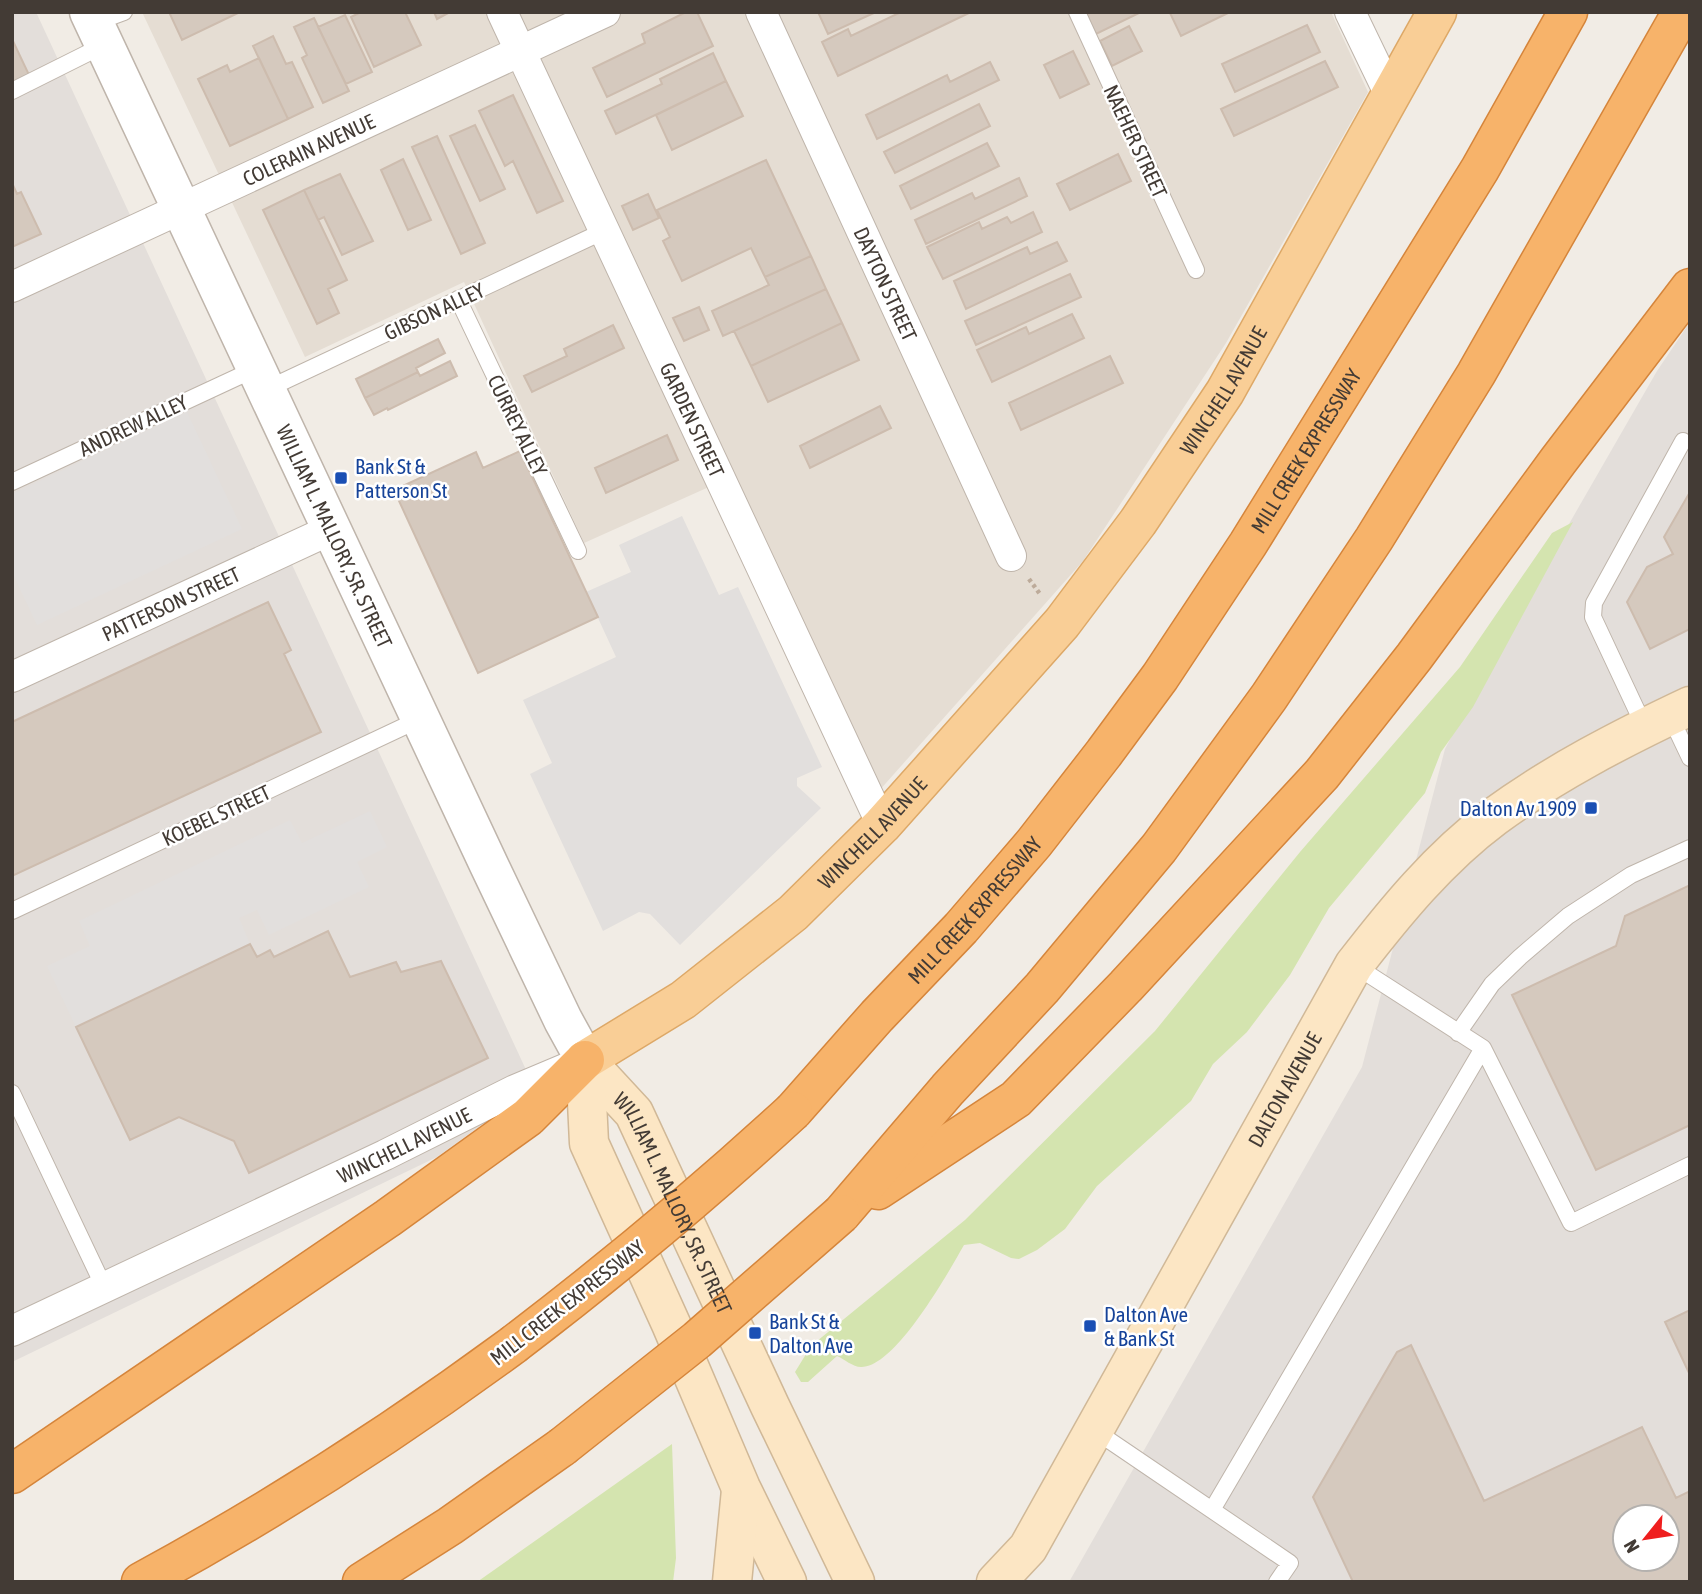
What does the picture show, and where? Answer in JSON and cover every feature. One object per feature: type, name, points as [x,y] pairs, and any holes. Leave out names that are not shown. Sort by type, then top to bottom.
[{"type":"highway","name":"MILL CREEK EXPRESSWAY","points":[[141,1582],[284,1500],[456,1387],[617,1265],[712,1186],[793,1111],[877,1016],[961,928],[1034,843],[1160,677],[1248,544],[1466,193],[1568,12]]},
{"type":"highway","points":[[841,1214],[948,1089],[1042,988],[1159,848],[1269,697],[1374,539],[1476,374],[1682,12]]},
{"type":"highway","points":[[362,1582],[450,1526],[562,1447],[697,1340],[841,1214],[1016,1099],[1126,986],[1313,785],[1414,657],[1690,288]]},
{"type":"highway","points":[[12,1474],[388,1218],[528,1117],[585,1060]]},
{"type":"main road","name":"WINCHELL AVENUE","points":[[585,1060],[683,1000],[793,913],[882,825],[1062,623],[1138,522],[1225,392],[1437,12]]},
{"type":"main road","name":"DALTON AVENUE","points":[[996,1582],[1028,1548],[1354,965],[1391,917],[1444,860],[1492,818],[1545,782],[1668,717]]},
{"type":"main road","name":"WILLIAM L. MALLORY, SR. STREET","points":[[585,1060],[589,1143],[741,1488],[787,1582]]},
{"type":"main road","name":"WILLIAM L. MALLORY, SR. STREET","points":[[585,1060],[634,1113],[764,1394],[855,1582]]},
{"type":"main road","points":[[732,1582],[741,1488]]},
{"type":"street","name":"GARDEN STREET","points":[[502,12],[882,825]]},
{"type":"street","name":"COLERAIN AVENUE","points":[[12,287],[604,12]]},
{"type":"street","name":"DAYTON STREET","points":[[761,12],[1011,556]]},
{"type":"street","points":[[1350,12],[1391,97]]},
{"type":"street","name":"WILLIAM L. MALLORY, SR. STREET","points":[[103,23],[180,209],[419,719],[563,1020],[585,1060]]},
{"type":"street","name":"PATTERSON STREET","points":[[12,677],[330,530]]},
{"type":"street","name":"WINCHELL AVENUE","points":[[12,1331],[385,1155],[515,1090],[585,1060]]},
{"type":"lane","name":"NAEHER STREET","points":[[1077,12],[1196,270]]},
{"type":"lane","points":[[12,91],[103,23]]},
{"type":"lane","name":"GIBSON ALLEY","points":[[260,379],[458,299],[604,231]]},
{"type":"lane","name":"CURREY ALLEY","points":[[458,299],[578,551]]},
{"type":"lane","name":"ANDREW ALLEY","points":[[12,482],[260,379]]},
{"type":"lane","points":[[1683,441],[1594,603],[1593,617],[1668,717],[1690,758]]},
{"type":"lane","name":"KOEBEL STREET","points":[[12,911],[419,719]]},
{"type":"lane","points":[[1458,1032],[1492,984],[1568,916],[1631,875],[1690,848]]},
{"type":"lane","points":[[1354,965],[1483,1048],[1571,1223],[1690,1165]]},
{"type":"lane","points":[[1212,1510],[1483,1048]]},
{"type":"lane","points":[[12,1093],[104,1287]]},
{"type":"lane","points":[[1094,1430],[1290,1563],[1277,1582]]},
{"type":"path","points":[[1011,556],[1062,623]]},
{"type":"shaded area","points":[[12,12],[36,12],[534,1087],[437,1157],[12,1362]]},
{"type":"shaded area","points":[[142,12],[1331,12],[1368,92],[1226,343],[1083,561],[878,792],[729,478],[584,543],[464,282],[305,357]]},
{"type":"shaded area","points":[[1690,322],[1690,1582],[1069,1582],[1362,1067],[1445,749],[1489,663],[1657,371]]},
{"type":"shaded area","points":[[187,412],[242,529],[37,625],[12,572],[12,494]]},
{"type":"shaded area","points":[[682,516],[719,595],[738,587],[822,767],[797,778],[797,786],[821,808],[680,945],[650,914],[639,912],[603,931],[530,774],[552,763],[523,700],[616,657],[586,592],[631,572],[619,545]]},
{"type":"shaded area","points":[[370,811],[387,847],[357,862],[369,887],[269,935],[257,910],[239,918],[250,944],[76,1027],[47,966],[90,946],[79,921],[290,820],[302,843]]},
{"type":"green space","points":[[1573,522],[1473,707],[1441,752],[1425,793],[1329,908],[1290,975],[1247,1032],[1213,1064],[1191,1101],[1097,1186],[1065,1229],[1037,1250],[1019,1259],[1011,1258],[980,1243],[964,1245],[919,1317],[889,1352],[875,1363],[861,1367],[837,1356],[808,1382],[801,1382],[795,1372],[811,1346],[965,1220],[1155,1031],[1300,852],[1460,667],[1552,533]]},
{"type":"green space","points":[[672,1444],[676,1558],[673,1582],[477,1582]]},
{"type":"building","points":[[169,12],[240,12],[182,40]]},
{"type":"building","points":[[361,12],[405,12],[421,45],[374,67],[351,17]]},
{"type":"building","points":[[434,12],[450,12],[437,19]]},
{"type":"building","points":[[686,12],[697,12],[713,46],[607,97],[593,68],[645,43],[642,34]]},
{"type":"building","points":[[818,12],[876,12],[828,34]]},
{"type":"building","points":[[901,12],[971,12],[838,76],[822,42],[848,29],[851,36]]},
{"type":"building","points":[[1085,12],[1141,12],[1096,34]]},
{"type":"building","points":[[1230,12],[1181,36],[1170,13]]},
{"type":"building","points":[[345,15],[372,72],[346,84],[318,27]]},
{"type":"building","points":[[314,18],[349,91],[323,103],[302,58],[307,55],[294,27]]},
{"type":"building","points":[[1307,25],[1320,52],[1235,92],[1222,64]]},
{"type":"building","points":[[1129,26],[1142,51],[1112,66],[1100,41]]},
{"type":"building","points":[[273,36],[286,64],[292,62],[313,107],[288,119],[253,46]]},
{"type":"building","points":[[12,39],[30,77],[12,86]]},
{"type":"building","points":[[1073,51],[1089,84],[1060,98],[1044,65]]},
{"type":"building","points":[[713,53],[726,81],[616,134],[605,111],[662,84],[660,79]]},
{"type":"building","points":[[259,58],[288,119],[230,146],[198,79],[227,65],[230,72]]},
{"type":"building","points":[[1325,61],[1338,87],[1234,136],[1221,109]]},
{"type":"building","points":[[990,62],[999,80],[877,139],[866,115],[947,75],[950,82]]},
{"type":"building","points":[[726,81],[743,116],[672,150],[656,115]]},
{"type":"building","points":[[513,95],[563,201],[537,213],[513,161],[505,166],[479,111]]},
{"type":"building","points":[[979,104],[990,126],[895,173],[884,152]]},
{"type":"building","points":[[475,125],[505,189],[480,201],[450,136]]},
{"type":"building","points":[[437,136],[485,243],[461,254],[412,147]]},
{"type":"building","points":[[987,143],[999,166],[911,209],[900,186]]},
{"type":"building","points":[[1118,154],[1131,181],[1070,210],[1057,184]]},
{"type":"building","points":[[403,159],[431,220],[408,230],[381,170]]},
{"type":"building","points":[[766,160],[811,256],[765,277],[751,248],[682,281],[663,241],[670,237],[657,210]]},
{"type":"building","points":[[340,174],[373,241],[342,255],[324,217],[318,220],[304,190]]},
{"type":"building","points":[[1019,178],[1027,196],[926,244],[915,220],[972,193],[975,199]]},
{"type":"building","points":[[12,183],[17,194],[21,192],[41,234],[12,247]]},
{"type":"building","points":[[304,190],[347,280],[328,289],[339,313],[317,324],[263,210]]},
{"type":"building","points":[[648,194],[659,218],[633,230],[622,206]]},
{"type":"building","points":[[1033,212],[1042,232],[943,279],[927,247],[979,222],[982,229],[1007,217],[1011,223]]},
{"type":"building","points":[[1057,242],[1067,261],[966,309],[954,281],[1027,247],[1030,254]]},
{"type":"building","points":[[811,256],[826,289],[723,336],[712,311],[769,285],[765,277]]},
{"type":"building","points":[[1070,274],[1081,297],[976,345],[965,321]]},
{"type":"building","points":[[826,289],[842,323],[751,366],[734,331]]},
{"type":"building","points":[[699,307],[709,330],[684,341],[673,318]]},
{"type":"building","points":[[1072,314],[1084,338],[992,382],[977,350],[1026,327],[1029,334]]},
{"type":"building","points":[[842,323],[859,360],[768,402],[751,366]]},
{"type":"building","points":[[613,325],[624,348],[532,392],[524,376],[567,356],[564,349]]},
{"type":"building","points":[[438,339],[445,353],[416,368],[418,372],[365,398],[356,379]]},
{"type":"building","points":[[1110,356],[1123,383],[1021,430],[1009,403]]},
{"type":"building","points":[[450,361],[457,376],[374,415],[365,398],[418,372],[420,376]]},
{"type":"building","points":[[880,406],[891,428],[810,468],[800,446]]},
{"type":"building","points":[[667,435],[678,460],[606,493],[595,468]]},
{"type":"building","points":[[520,451],[598,617],[478,673],[394,490],[476,452],[483,468]]},
{"type":"building","points":[[1690,492],[1690,629],[1650,649],[1627,602],[1647,567],[1673,554],[1664,537]]},
{"type":"building","points":[[268,602],[291,650],[284,654],[321,732],[12,876],[12,722]]},
{"type":"building","points":[[1690,885],[1690,1125],[1596,1170],[1512,995],[1616,946],[1625,916]]},
{"type":"building","points":[[328,931],[350,977],[396,962],[401,972],[441,961],[488,1058],[249,1173],[234,1141],[179,1117],[130,1140],[76,1027],[250,944],[257,957],[270,950],[274,957]]},
{"type":"building","points":[[1690,1310],[1690,1375],[1665,1322]]},
{"type":"building","points":[[1411,1345],[1484,1501],[1642,1427],[1676,1498],[1690,1491],[1690,1582],[1353,1582],[1313,1497],[1397,1352]]},
{"type":"place","name":"Bank St & Patterson St","points":[[341,478]]},
{"type":"place","name":"Dalton Av 1909","points":[[1591,808]]},
{"type":"place","name":"Dalton Ave & Bank St","points":[[1090,1326]]},
{"type":"place","name":"Bank St & Dalton Ave","points":[[755,1333]]}]
